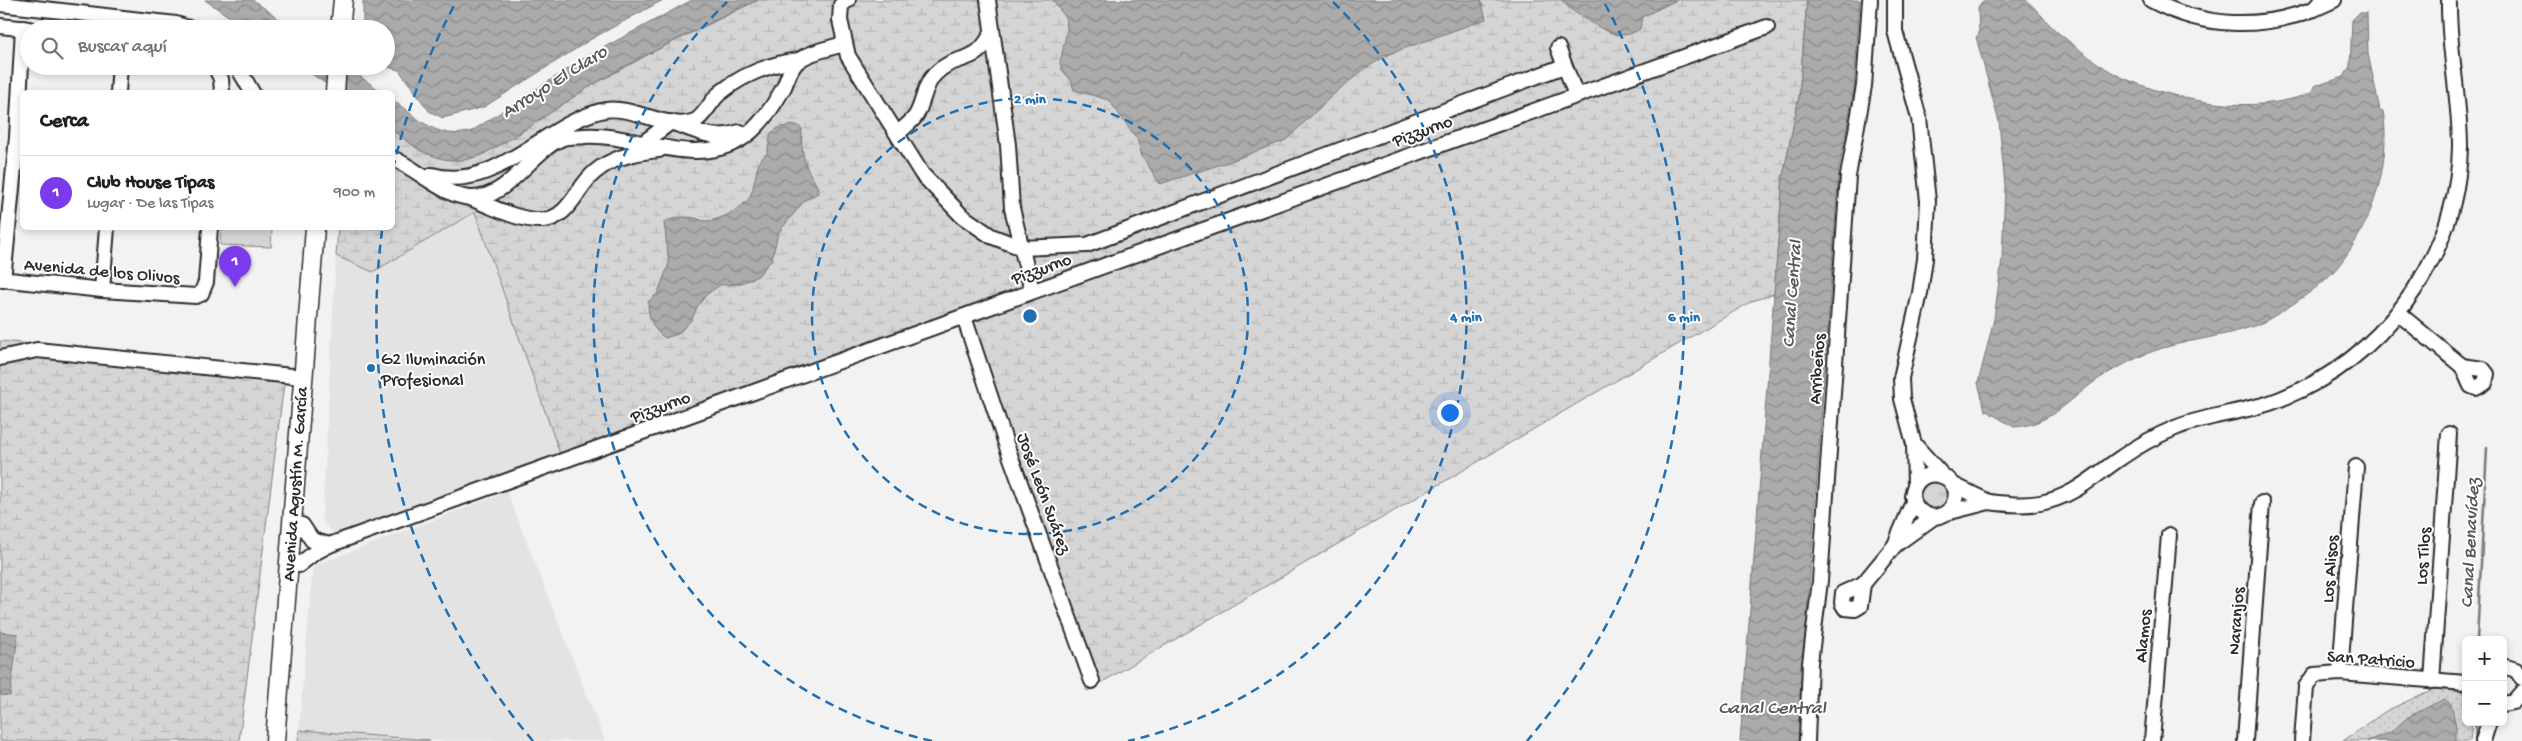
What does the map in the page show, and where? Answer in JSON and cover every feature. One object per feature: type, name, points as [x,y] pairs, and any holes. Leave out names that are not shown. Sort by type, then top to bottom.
[{"type":"main road","points":[[329,20],[331,0]]},
{"type":"main road","points":[[341,20],[343,0]]},
{"type":"main road","points":[[324,90],[325,75]]},
{"type":"main road","points":[[335,90],[336,75]]},
{"type":"main road","name":"Avenida Agustín M. García","points":[[275,741],[315,230]]},
{"type":"main road","name":"Avenida Agustín M. García","points":[[287,741],[326,230]]},
{"type":"street","points":[[848,0],[841,5],[840,20],[848,56],[898,132],[922,174],[962,216],[991,236],[1022,248],[1068,247],[1092,243],[1564,66]]},
{"type":"street","points":[[988,0],[1008,144],[1012,208],[1032,291]]},
{"type":"street","name":"Arribeños","points":[[1807,741],[1810,664],[1820,581],[1848,176],[1864,86],[1870,0]]},
{"type":"street","points":[[1895,0],[1895,31],[1919,118],[1928,201],[1925,259],[1920,293],[1901,378],[1903,404],[1914,444],[1914,502],[1896,545]]},
{"type":"street","points":[[2151,0],[2186,15],[2236,24],[2276,21],[2334,0]]},
{"type":"street","points":[[1914,502],[1921,513],[1940,515],[1989,502],[2029,504],[2062,497],[2082,488],[2142,444],[2177,427],[2262,406],[2305,388],[2342,366],[2364,349],[2398,314],[2421,278],[2440,240],[2449,214],[2457,176],[2459,130],[2451,49],[2449,0]]},
{"type":"street","points":[[0,4],[141,20]]},
{"type":"street","points":[[0,26],[20,28]]},
{"type":"street","name":"Pizzurno","points":[[299,565],[314,553],[329,545],[1767,27]]},
{"type":"street","points":[[898,132],[916,116],[928,81],[949,64],[978,53],[985,47],[992,32]]},
{"type":"street","points":[[643,142],[671,122],[686,123],[696,120],[719,93],[749,74],[774,63],[800,60],[844,44]]},
{"type":"street","points":[[1558,48],[1576,95]]},
{"type":"street","points":[[469,198],[483,196],[500,188],[525,170],[545,147],[564,138],[599,135],[691,152],[723,147],[742,139],[763,118],[784,88],[792,68],[800,60]]},
{"type":"street","points":[[21,90],[22,75]]},
{"type":"street","points":[[118,90],[119,75]]},
{"type":"street","points":[[219,75],[222,90]]},
{"type":"street","points":[[242,75],[251,90]]},
{"type":"street","points":[[1,279],[20,100]]},
{"type":"street","points":[[414,170],[446,179],[464,179],[484,173],[582,118],[606,110],[634,111],[712,136],[725,137],[743,131],[763,118]]},
{"type":"street","points":[[395,160],[457,194],[523,218],[545,220],[560,213],[574,201],[594,172],[637,152],[667,149]]},
{"type":"street","points":[[102,290],[107,230]]},
{"type":"street","name":"Avenida de los Olivos","points":[[1,279],[102,290],[190,296],[201,294],[206,282],[210,230]]},
{"type":"street","points":[[2398,314],[2462,366]]},
{"type":"street","name":"José León Suárez","points":[[964,317],[1007,447],[1092,681]]},
{"type":"street","points":[[0,358],[37,350],[302,377]]},
{"type":"street","name":"Los Tilos","points":[[2432,681],[2449,434]]},
{"type":"street","points":[[1863,584],[1896,545],[1951,508],[1956,496],[1947,480],[1914,444]]},
{"type":"street","name":"Los Alisos","points":[[2340,673],[2356,467]]},
{"type":"street","points":[[1915,485],[1924,476],[1937,474],[1989,502]]},
{"type":"street","name":"Naranjos","points":[[2245,741],[2262,503]]},
{"type":"street","points":[[302,525],[312,540],[329,545]]},
{"type":"street","name":"Alamos","points":[[2152,741],[2169,535]]},
{"type":"street","points":[[2507,667],[2516,670],[2522,678]]},
{"type":"street","name":"San Patricio","points":[[2302,741],[2308,682],[2318,673],[2462,683]]},
{"type":"street","points":[[2507,703],[2513,702],[2522,692]]},
{"type":"street","points":[[2483,741],[2487,726]]},
{"type":"shaded area","points":[[475,212],[560,454],[337,537],[322,521],[336,256],[374,272]]},
{"type":"shaded area","points":[[507,492],[605,741],[440,741],[299,730],[313,566]]},
{"type":"green space","points":[[758,0],[1807,0],[1799,97],[1783,176],[1774,294],[1752,301],[1087,691],[957,312],[560,454],[475,212],[373,272],[336,256],[338,230],[395,230],[395,132],[425,154],[481,156],[589,87],[651,53]]},
{"type":"green space","points":[[221,230],[272,230],[271,247],[220,245]]},
{"type":"green space","points":[[0,341],[286,367],[239,741],[0,741]]},
{"type":"green space","points":[[1939,478],[1950,491],[1949,502],[1941,512],[1922,510],[1915,489],[1918,484]]},
{"type":"green space","points":[[2433,689],[2462,692],[2462,726],[2472,726],[2470,741],[2343,741],[2386,711]]},
{"type":"green space","points":[[299,730],[430,740],[430,741],[298,741]]},
{"type":"water","points":[[205,0],[253,0],[281,20],[234,20]]},
{"type":"water","points":[[363,0],[663,0],[593,38],[484,107],[443,118],[429,111],[399,70],[395,69],[395,20],[363,20]]},
{"type":"water","name":"Arroyo El Claro","points":[[692,0],[758,0],[609,75],[526,129],[476,157],[464,160],[444,159],[426,153],[395,132],[395,102],[420,121],[439,131],[460,133],[472,131],[586,57]]},
{"type":"water","points":[[1053,0],[1481,0],[1486,19],[1389,54],[1366,68],[1337,91],[1286,140],[1231,161],[1160,184],[1142,156],[1137,139],[1109,100],[1074,90],[1071,80],[1062,70],[1060,63],[1067,30],[1066,18]]},
{"type":"water","points":[[1562,0],[1677,0],[1642,17],[1640,29],[1635,32],[1618,35],[1587,20]]},
{"type":"water","name":"Canal Central","points":[[1807,0],[1860,0],[1854,90],[1839,169],[1798,741],[1740,741],[1783,176],[1799,97]]},
{"type":"water","points":[[1984,0],[2026,0],[2061,35],[2098,63],[2121,77],[2143,86],[2191,99],[2239,105],[2264,104],[2288,100],[2311,93],[2314,86],[2344,77],[2350,66],[2352,20],[2359,13],[2367,13],[2368,54],[2380,110],[2383,111],[2384,153],[2376,195],[2359,235],[2348,253],[2335,270],[2318,286],[2267,320],[2241,330],[2174,345],[2148,353],[2100,378],[2057,411],[2037,422],[2014,427],[1985,410],[1978,383],[1994,319],[2002,259],[2005,186],[1999,122],[1976,37],[1979,34],[1978,8]]},
{"type":"water","points":[[313,75],[358,75],[379,90],[335,90]]},
{"type":"water","points":[[797,125],[802,129],[802,147],[807,169],[817,186],[818,193],[805,200],[778,233],[772,259],[758,276],[739,284],[720,285],[706,295],[697,307],[692,319],[678,334],[665,338],[654,327],[648,302],[658,293],[669,263],[664,222],[684,217],[705,221],[717,219],[741,206],[752,192],[759,163],[767,154],[771,133],[780,127]]},
{"type":"water","points":[[0,632],[18,634],[10,696],[0,695]]},
{"type":"water","points":[[2444,699],[2451,704],[2456,726],[2456,741],[2367,741],[2391,732],[2408,717]]},
{"type":"waterway","name":"Canal Benavídez","points":[[2477,636],[2487,448]]},
{"type":"waterway","name":"Canal Benavídez","points":[[2475,741],[2476,726]]},
{"type":"place","name":"Club House Tipas","points":[[235,287]]},
{"type":"place","name":"G2 Iluminación Profesional","points":[[371,368]]}]
